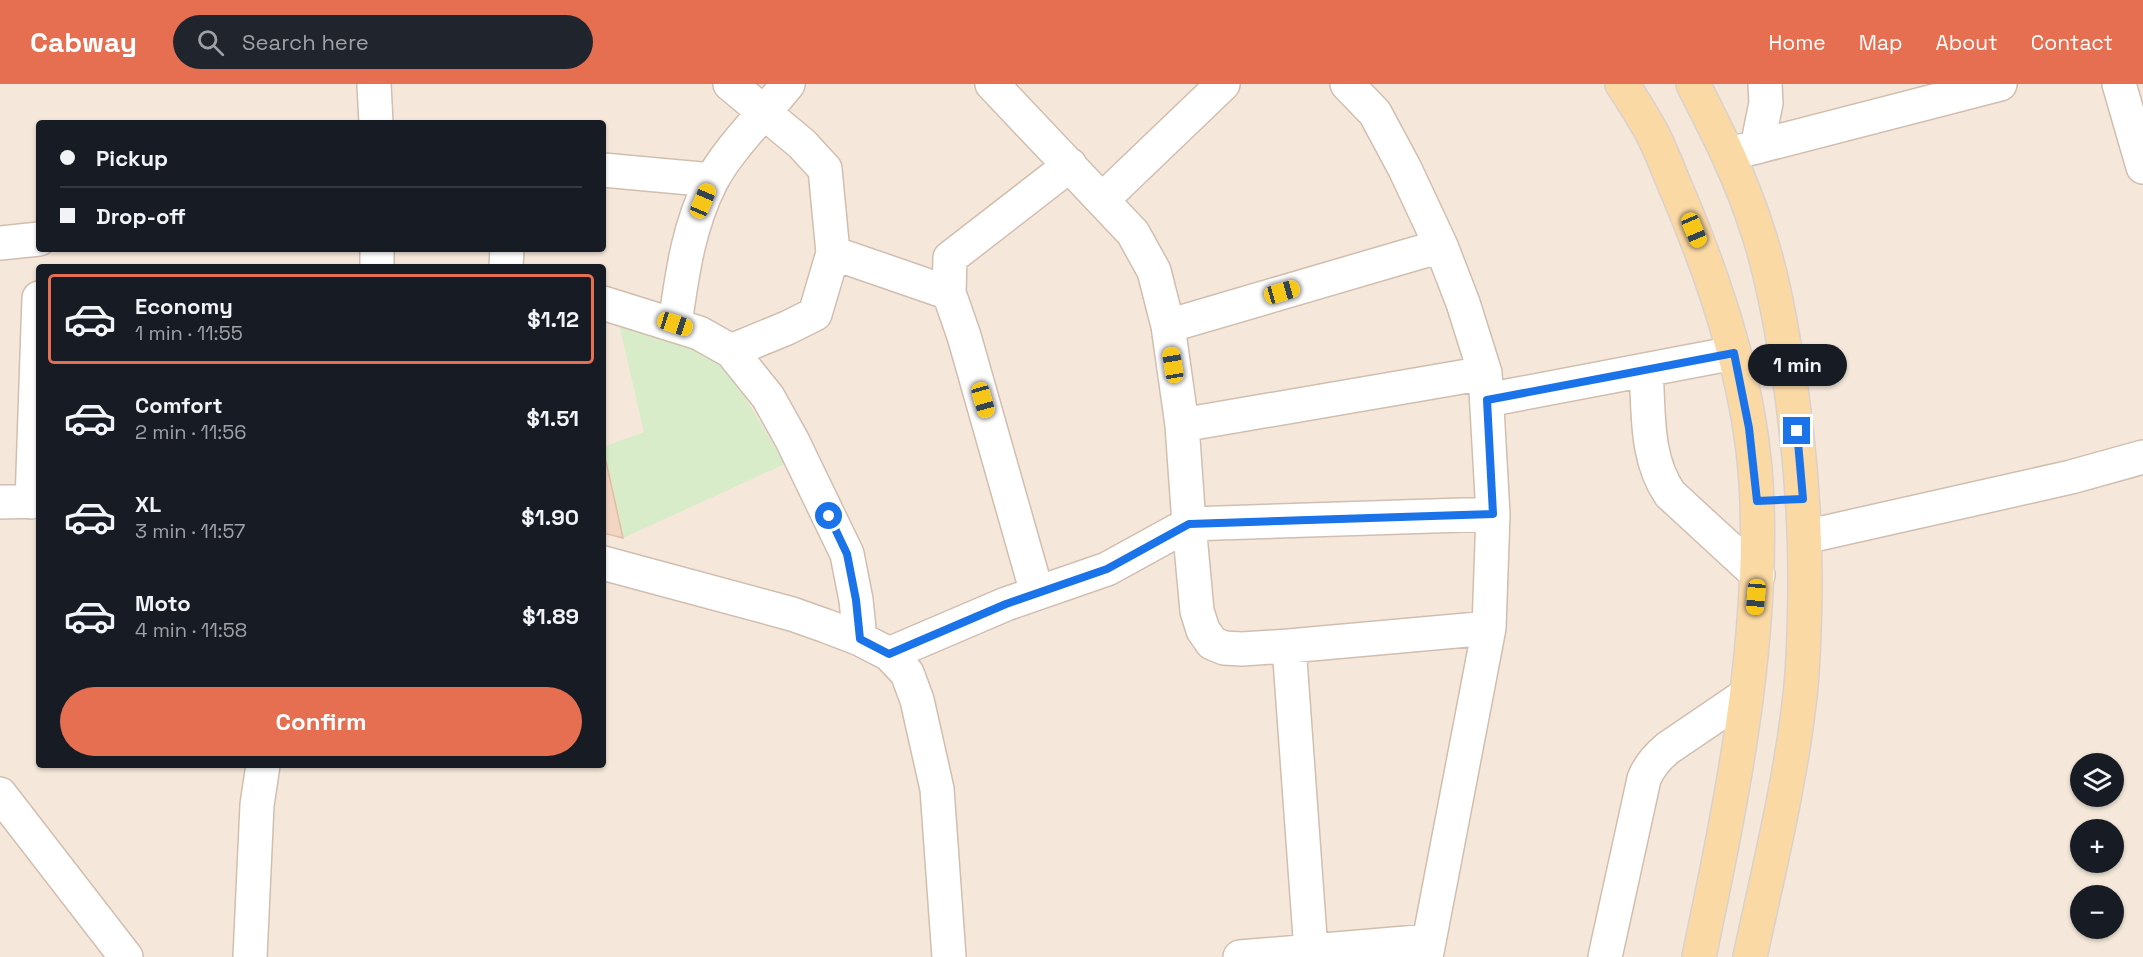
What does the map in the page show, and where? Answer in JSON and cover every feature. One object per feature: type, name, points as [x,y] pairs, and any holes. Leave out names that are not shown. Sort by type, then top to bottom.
[{"type":"main road","points":[[1622,84],[1651,132],[1702,250],[1734,353],[1749,428],[1757,501],[1758,575],[1746,696],[1736,770],[1699,957]]},
{"type":"main road","points":[[1693,84],[1743,151],[1758,229],[1779,311],[1795,409],[1803,499],[1804,628],[1800,703],[1778,830],[1750,957]]},
{"type":"main road","points":[[1757,501],[1803,499]]},
{"type":"street","points":[[374,84],[376,120]]},
{"type":"street","points":[[730,84],[802,144],[825,169],[833,253],[815,314],[731,351]]},
{"type":"street","points":[[675,324],[694,222],[712,180],[788,84]]},
{"type":"street","points":[[992,84],[1132,233],[1154,271],[1168,326],[1182,425],[1197,611],[1203,630],[1212,642],[1224,648],[1242,649],[1489,628]]},
{"type":"street","points":[[1102,200],[1223,84]]},
{"type":"street","points":[[1240,957],[1311,951],[1428,949],[1489,628],[1493,514],[1486,387],[1463,303],[1441,246],[1405,169],[1375,114],[1347,84]]},
{"type":"street","points":[[1743,151],[2000,84]]},
{"type":"street","points":[[2119,84],[2143,167]]},
{"type":"street","points":[[1743,151],[1766,103],[1768,85]]},
{"type":"street","points":[[1037,593],[964,336],[949,293],[950,258],[1070,165]]},
{"type":"street","points":[[606,170],[712,180]]},
{"type":"street","points":[[0,243],[36,239]]},
{"type":"street","points":[[1168,326],[1441,246]]},
{"type":"street","points":[[833,253],[949,293]]},
{"type":"street","points":[[606,304],[699,333],[731,351],[772,406],[792,440],[847,554],[856,600],[860,639]]},
{"type":"street","points":[[1182,425],[1486,387],[1646,370],[1734,353]]},
{"type":"street","points":[[1646,370],[1651,452],[1662,482],[1670,494],[1758,575]]},
{"type":"street","points":[[0,502],[35,501],[36,450]]},
{"type":"street","points":[[1805,537],[2071,477],[2143,457]]},
{"type":"street","points":[[889,654],[1006,604],[1107,569],[1189,524],[1493,514]]},
{"type":"street","points":[[606,564],[792,614],[860,639],[889,654],[907,673],[917,700],[937,789],[949,957]]},
{"type":"street","points":[[1289,646],[1311,951]]},
{"type":"street","points":[[1605,957],[1648,768],[1668,748],[1746,696]]},
{"type":"street","points":[[250,957],[256,805],[262,768]]},
{"type":"street","points":[[0,794],[126,957]]},
{"type":"shaded area","points":[[0,84],[2143,84],[2143,957],[0,957]]},
{"type":"green space","points":[[618,320],[698,345],[731,374],[785,464],[623,538],[606,461],[606,446],[644,432]]},
{"type":"building","points":[[606,462],[623,538],[606,534]]},
{"type":"route","points":[[829,516],[847,554],[856,600],[860,639],[889,654],[1006,604],[1107,569],[1189,524],[1493,514],[1487,400],[1734,353],[1749,428],[1757,501],[1803,499],[1797,431]]}]
